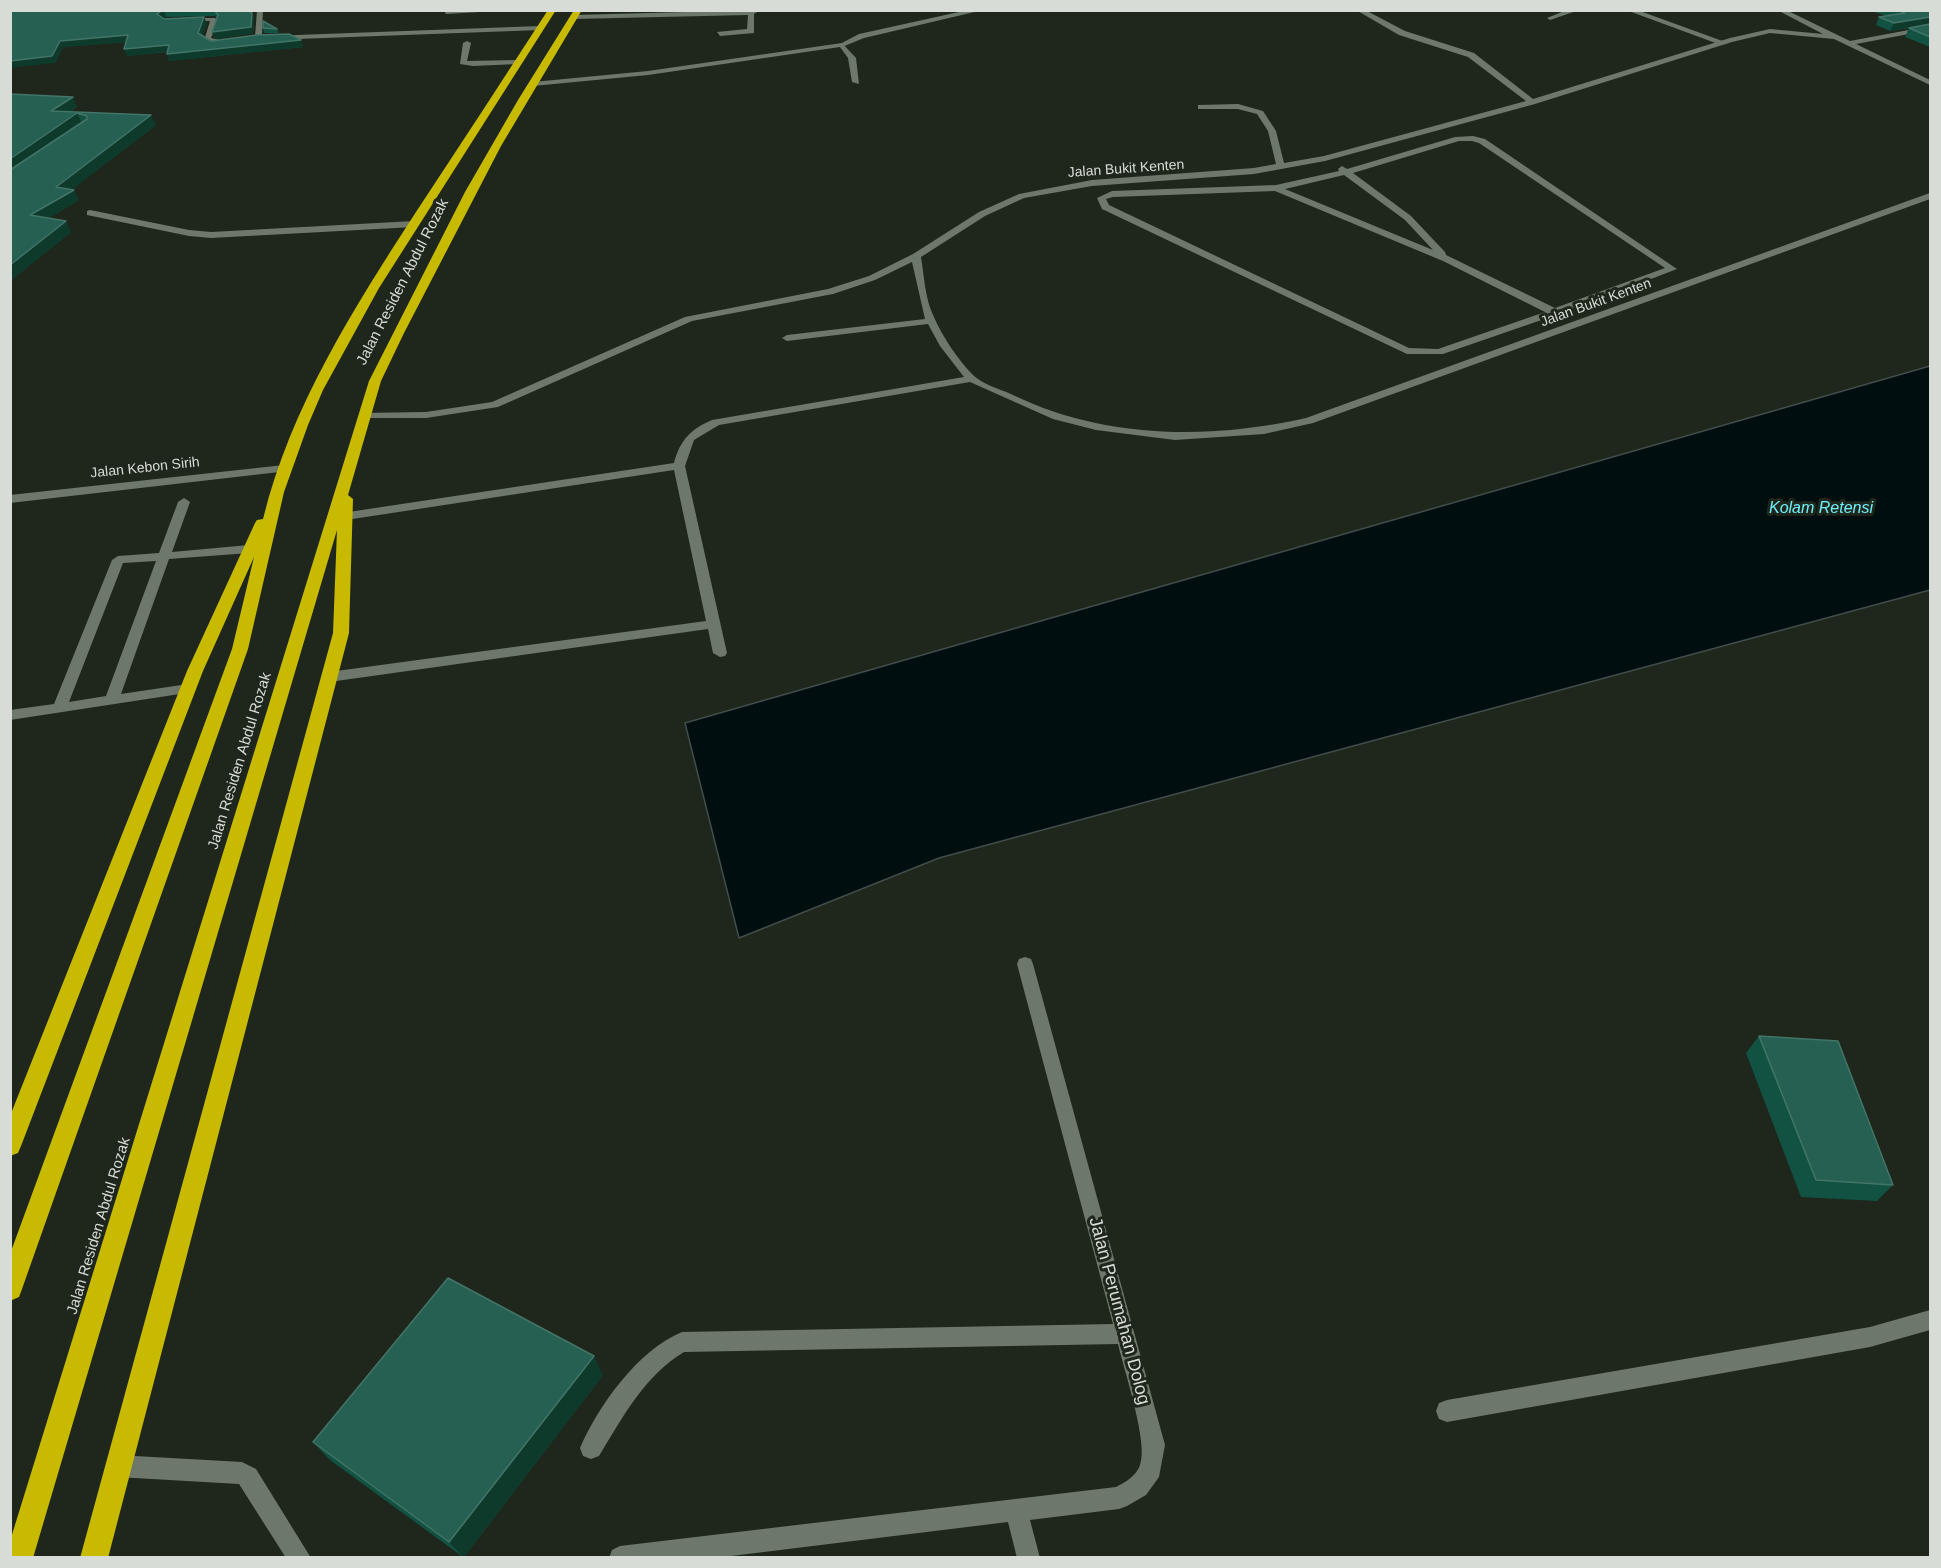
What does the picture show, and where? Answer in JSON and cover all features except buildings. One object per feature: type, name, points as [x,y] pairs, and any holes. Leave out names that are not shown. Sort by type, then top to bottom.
[{"type":"highway","name":"Jalan Residen Abdul Rozak","points":[[10,1289],[240,649],[277,492],[316,390],[373,288],[552,10]]},
{"type":"highway","name":"Jalan Residen Abdul Rozak","points":[[19,1557],[375,381],[417,293],[489,159],[576,14]]},
{"type":"highway","points":[[94,1557],[341,633],[347,476]]},
{"type":"highway","points":[[10,1146],[188,689],[249,549],[277,492]]},
{"type":"street","points":[[260,10],[260,37]]},
{"type":"street","points":[[446,12],[511,10]]},
{"type":"street","points":[[533,84],[628,75],[842,45],[862,36],[980,10]]},
{"type":"street","points":[[1359,10],[1402,33],[1471,55],[1532,102]]},
{"type":"street","points":[[1550,18],[1576,10]]},
{"type":"street","points":[[1629,10],[1724,43]]},
{"type":"street","points":[[1780,10],[1930,82]]},
{"type":"street","points":[[576,14],[754,12],[751,31],[720,34]]},
{"type":"street","points":[[176,20],[213,19],[207,39],[209,42],[231,41]]},
{"type":"street","points":[[250,39],[540,28]]},
{"type":"street","points":[[1851,44],[1930,28]]},
{"type":"street","name":"Jalan Bukit Kenten","points":[[1836,37],[1770,31],[1532,102],[1324,158],[1281,167],[1198,177],[1092,183],[1022,196],[982,214],[916,256],[927,314],[945,346],[971,379],[1014,400],[1057,417],[1096,427],[1175,437],[1264,431],[1309,421],[1930,196]]},
{"type":"street","points":[[467,43],[463,62],[473,64],[518,62]]},
{"type":"street","points":[[842,45],[852,58],[856,82]]},
{"type":"street","points":[[1201,107],[1238,105],[1265,115],[1274,131],[1281,167]]},
{"type":"street","points":[[1458,139],[1476,139],[1672,269],[1439,352],[1407,351],[1105,207],[1101,198],[1112,194],[1276,188],[1346,172],[1458,139]]},
{"type":"street","points":[[1324,158],[1408,218],[1446,259]]},
{"type":"street","points":[[1276,188],[1446,259],[1575,324]]},
{"type":"street","points":[[90,213],[189,233],[211,235],[414,224]]},
{"type":"street","points":[[365,415],[426,415],[494,405],[689,319],[830,292],[872,278],[916,256]]},
{"type":"street","points":[[786,338],[931,321]]},
{"type":"street","points":[[720,653],[679,466],[687,440],[692,434],[716,422],[971,379]]},
{"type":"street","points":[[346,516],[679,466]]},
{"type":"street","name":"Jalan Kebon Sirih","points":[[10,499],[284,469]]},
{"type":"street","points":[[112,700],[184,502]]},
{"type":"street","points":[[59,708],[118,560],[249,549]]},
{"type":"street","points":[[329,676],[713,624]]},
{"type":"street","points":[[10,715],[188,689]]},
{"type":"street","name":"Jalan Perumahan Dolog","points":[[620,1557],[1119,1497],[1138,1487],[1151,1470],[1154,1445],[1025,964]]},
{"type":"street","points":[[1447,1411],[1870,1337],[1930,1320]]},
{"type":"street","points":[[591,1448],[639,1373],[666,1350],[682,1342],[1126,1334]]},
{"type":"street","points":[[117,1466],[242,1473],[248,1477],[300,1557]]},
{"type":"street","points":[[1016,1510],[1029,1557]]},
{"type":"water","name":"Kolam Retensi","points":[[1930,366],[1930,590],[939,858],[739,938],[685,723]]}]
